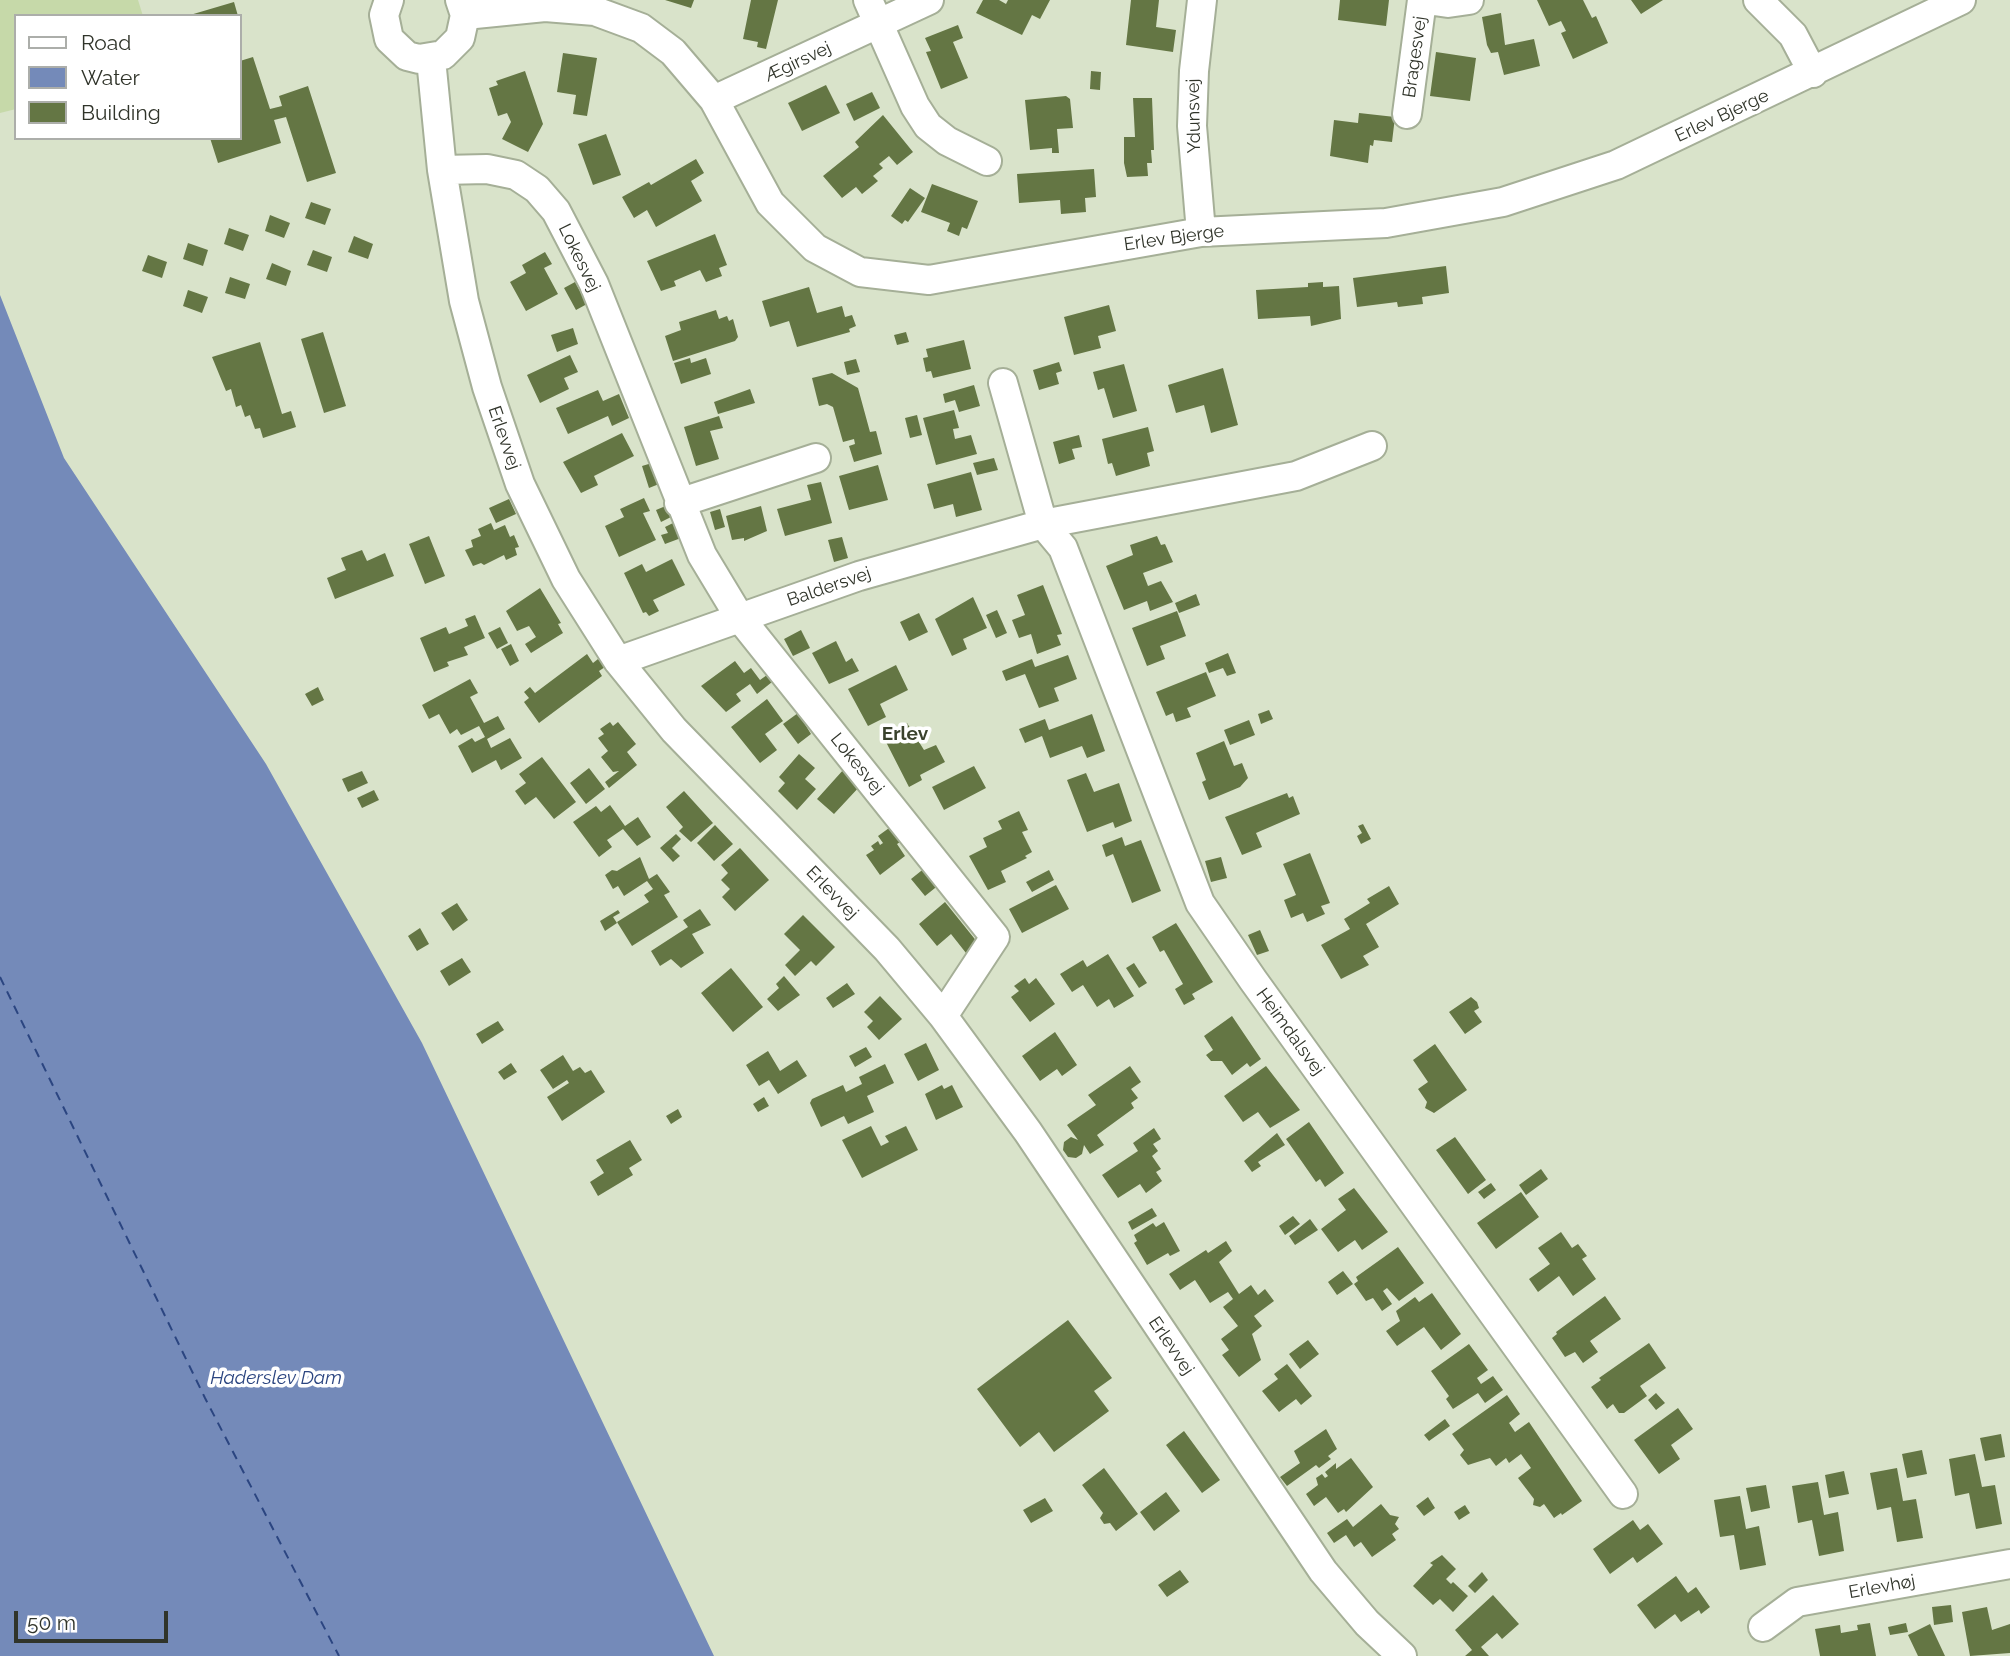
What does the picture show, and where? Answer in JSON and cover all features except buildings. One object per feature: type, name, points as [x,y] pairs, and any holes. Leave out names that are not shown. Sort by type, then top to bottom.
[{"type":"street","points":[[389,0],[384,15],[389,40],[407,56],[431,59],[443,55],[460,38],[462,7]]},
{"type":"street","name":"Ægirsvej","points":[[715,100],[875,12],[929,0]]},
{"type":"street","name":"Ydunsvej","points":[[1201,232],[1192,126],[1194,71],[1202,0]]},
{"type":"street","name":"Bragesvej","points":[[1407,114],[1425,0],[1469,0]]},
{"type":"street","points":[[1758,0],[1793,35],[1813,73]]},
{"type":"street","name":"Erlev Bjerge","points":[[462,7],[545,6],[595,11],[641,28],[673,52],[715,100],[770,203],[815,248],[860,272],[929,280],[1201,232],[1386,223],[1503,202],[1616,165],[1813,73],[1951,2]]},
{"type":"street","points":[[875,12],[915,106],[928,126],[947,141],[987,161]]},
{"type":"street","name":"Erlevvej","points":[[431,59],[443,170],[464,301],[487,387],[520,484],[566,579],[618,661],[674,730],[887,950],[943,1016],[1028,1132],[1323,1571],[1367,1623],[1402,1656]]},
{"type":"street","name":"Lokesvej","points":[[443,170],[487,169],[516,175],[537,189],[556,211],[594,284],[679,503],[702,555],[740,618],[996,937],[943,1016]]},
{"type":"street","points":[[1003,383],[1043,524]]},
{"type":"street","name":"Baldersvej","points":[[618,661],[859,576],[1043,524],[1296,476],[1372,446]]},
{"type":"street","points":[[679,503],[816,458]]},
{"type":"street","name":"Heimdalsvej","points":[[1043,524],[1063,548],[1200,903],[1252,981],[1622,1494]]},
{"type":"street","name":"Erlevhøj","points":[[1763,1627],[1797,1602],[2010,1564]]},
{"type":"green space","points":[[0,0],[138,0],[142,14],[14,14],[14,110],[0,113]]},
{"type":"water","name":"Haderslev Dam","points":[[0,295],[64,458],[266,764],[422,1043],[714,1656],[0,1656]]},
{"type":"ferry route","points":[[0,977],[205,1398],[339,1656]]},
{"type":"district","name":"Erlev","points":[[905,734]]}]
